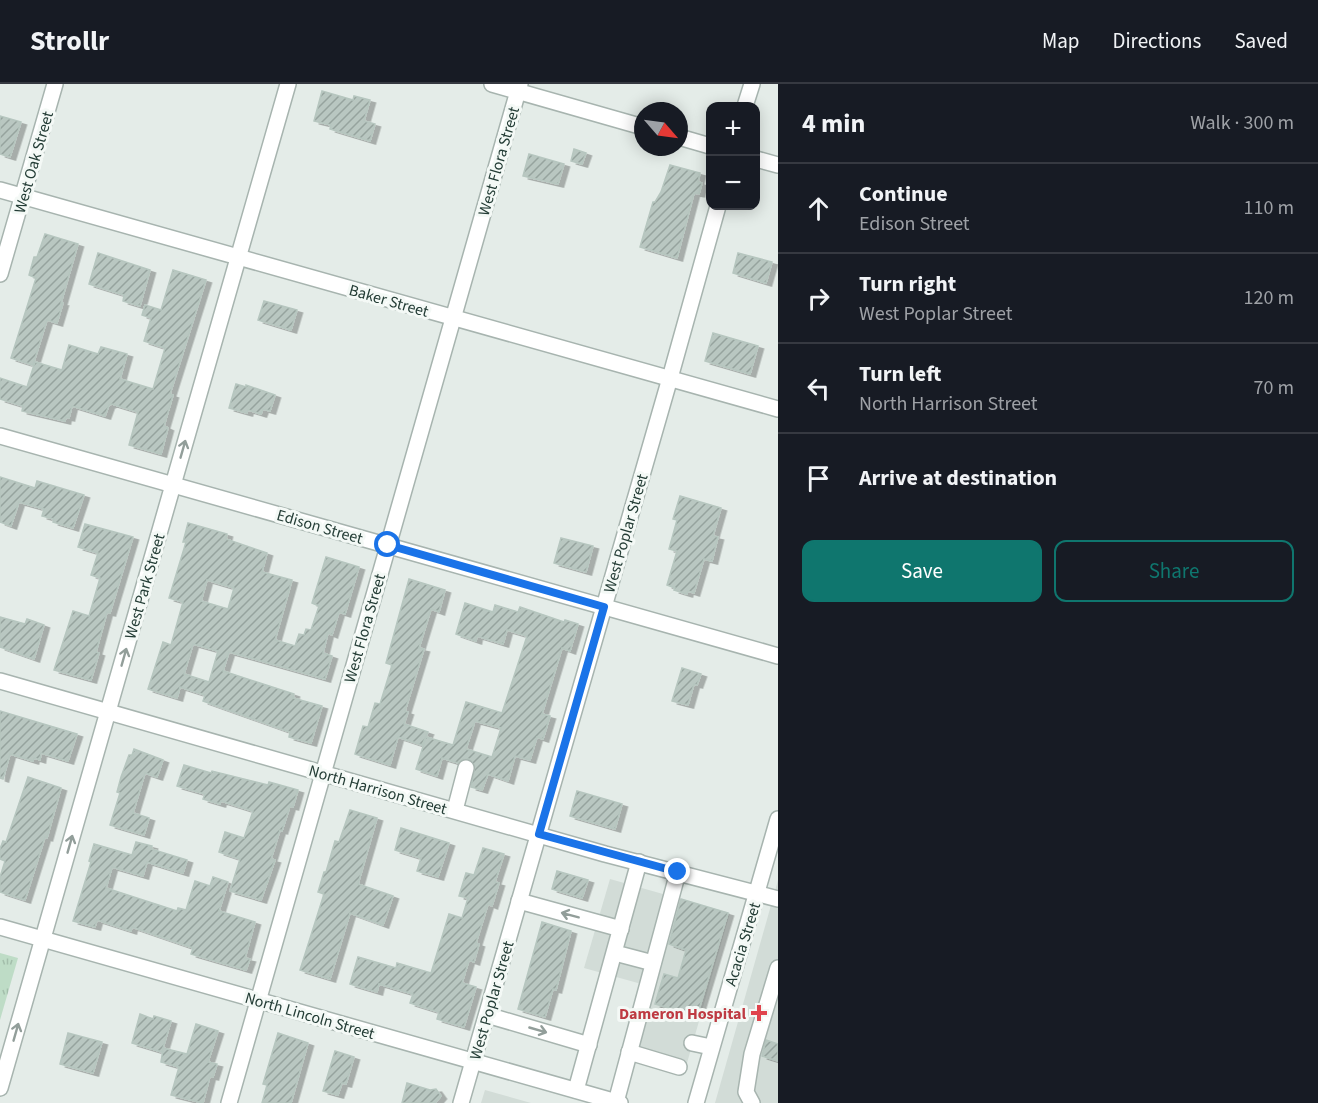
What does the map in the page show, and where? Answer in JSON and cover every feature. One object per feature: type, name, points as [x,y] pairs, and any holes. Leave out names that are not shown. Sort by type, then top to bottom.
[{"type":"street","name":"West Oak Street","points":[[0,274],[55,84]]},
{"type":"street","name":"West Park Street","points":[[0,1088],[288,84]]},
{"type":"street","points":[[492,84],[519,88],[634,124]]},
{"type":"street","points":[[746,102],[752,84]]},
{"type":"street","name":"West Flora Street","points":[[228,1103],[519,88]]},
{"type":"street","points":[[688,140],[706,145]]},
{"type":"street","points":[[760,160],[778,165]]},
{"type":"street","name":"Baker Street","points":[[0,190],[778,409]]},
{"type":"street","name":"West Poplar Street","points":[[461,1103],[717,210]]},
{"type":"street","name":"Edison Street","points":[[0,436],[778,656]]},
{"type":"street","name":"North Harrison Street","points":[[0,681],[539,834],[778,899]]},
{"type":"street","points":[[455,810],[466,768]]},
{"type":"street","name":"Acacia Street","points":[[696,1103],[778,819]]},
{"type":"street","points":[[576,1090],[639,862]]},
{"type":"street","points":[[609,1101],[629,1052],[678,872]]},
{"type":"street","points":[[519,901],[621,928]]},
{"type":"street","name":"North Lincoln Street","points":[[0,927],[609,1101]]},
{"type":"street","points":[[615,953],[653,963]]},
{"type":"street","points":[[752,1103],[746,1092],[752,1054],[778,968]]},
{"type":"street","points":[[486,1015],[589,1045]]},
{"type":"street","points":[[692,1042],[711,1047]]},
{"type":"street","points":[[629,1052],[679,1067]]},
{"type":"shaded area","points":[[610,879],[730,913],[687,1063],[628,1045],[645,985],[584,968]]},
{"type":"shaded area","name":"Dameron Hospital","points":[[778,880],[778,1103],[715,1103],[766,923]]},
{"type":"shaded area","points":[[485,1090],[531,1103],[481,1103]]},
{"type":"green space","points":[[0,953],[18,958],[0,1020]]},
{"type":"building","points":[[322,91],[353,100],[354,96],[370,100],[364,121],[375,124],[370,141],[330,129],[331,125],[314,121]]},
{"type":"building","points":[[0,116],[21,122],[10,157],[0,154]]},
{"type":"building","points":[[574,149],[586,153],[582,164],[571,161]]},
{"type":"building","points":[[529,154],[564,164],[558,184],[523,176]]},
{"type":"building","points":[[670,165],[700,173],[698,182],[702,183],[699,194],[694,193],[677,258],[640,247],[653,202],[661,192]]},
{"type":"building","points":[[45,234],[78,244],[57,323],[47,320],[33,365],[11,358],[36,278],[29,275],[34,257],[37,257]]},
{"type":"building","points":[[98,253],[150,270],[140,306],[123,301],[124,295],[89,284]]},
{"type":"building","points":[[738,253],[772,262],[766,283],[733,273]]},
{"type":"building","points":[[173,270],[206,280],[170,394],[173,395],[164,426],[168,428],[161,454],[129,445],[138,412],[112,404],[109,405],[105,416],[72,406],[69,418],[66,417],[65,421],[22,411],[23,406],[0,399],[0,378],[27,387],[35,362],[62,370],[69,345],[98,354],[101,347],[127,354],[120,379],[153,389],[165,348],[144,341],[151,318],[142,315],[145,305],[161,310]]},
{"type":"building","points":[[264,301],[297,310],[291,330],[258,320]]},
{"type":"building","points":[[713,333],[758,346],[750,374],[705,361]]},
{"type":"building","points":[[236,384],[275,395],[270,411],[263,409],[261,414],[248,410],[247,413],[229,408]]},
{"type":"building","points":[[0,477],[35,488],[37,481],[84,495],[73,528],[42,516],[44,509],[19,502],[11,526],[0,522]]},
{"type":"building","points":[[680,496],[721,508],[713,536],[718,537],[712,561],[704,559],[694,593],[688,591],[687,594],[667,585],[677,551],[669,549],[677,520],[673,519]]},
{"type":"building","points":[[188,523],[227,534],[226,539],[267,553],[262,572],[292,580],[275,640],[295,646],[299,634],[304,635],[306,629],[311,630],[319,606],[312,603],[326,557],[359,567],[345,614],[339,612],[332,635],[328,633],[323,653],[332,656],[325,679],[229,652],[223,671],[294,694],[293,698],[322,706],[311,743],[289,737],[290,732],[203,701],[205,695],[180,687],[177,698],[148,689],[163,642],[171,645],[183,602],[169,598],[186,542],[183,542]],"holes":[[[207,580],[234,588],[228,609],[201,601]],[[193,644],[218,651],[209,682],[184,674]]]},
{"type":"building","points":[[85,524],[133,537],[110,613],[107,612],[91,680],[54,670],[73,611],[89,616],[100,578],[91,575],[98,553],[78,547]]},
{"type":"building","points":[[561,538],[593,546],[586,572],[554,563]]},
{"type":"building","points":[[409,579],[445,590],[439,612],[431,609],[419,648],[424,649],[405,711],[408,712],[404,724],[428,732],[422,745],[398,737],[390,765],[355,754],[363,726],[368,727],[375,703],[380,704],[392,665],[386,663]]},
{"type":"building","points":[[465,603],[493,612],[495,605],[518,612],[520,607],[564,622],[565,620],[578,624],[570,651],[562,648],[542,714],[550,716],[543,739],[537,737],[530,760],[515,756],[508,781],[488,774],[482,790],[471,787],[475,766],[469,759],[463,759],[458,763],[442,758],[437,776],[416,769],[426,737],[453,745],[466,702],[502,713],[527,636],[507,630],[503,644],[477,636],[476,641],[456,634]],"holes":[[[475,721],[501,728],[492,757],[466,749]]]},
{"type":"building","points":[[0,617],[25,624],[27,619],[44,625],[34,659],[0,647]]},
{"type":"building","points":[[682,668],[701,674],[697,685],[694,684],[688,705],[672,701]]},
{"type":"building","points":[[0,711],[77,734],[68,761],[41,753],[40,760],[34,758],[33,761],[10,754],[3,779],[0,778]]},
{"type":"building","points":[[134,749],[163,760],[157,777],[145,773],[133,813],[149,818],[144,835],[110,825],[120,793],[117,792],[121,777],[129,755],[132,755]]},
{"type":"building","points":[[184,765],[211,773],[212,771],[268,785],[269,782],[298,790],[293,807],[290,806],[282,831],[280,830],[271,859],[275,860],[261,900],[230,891],[240,859],[219,852],[225,832],[244,838],[253,811],[221,801],[220,804],[203,799],[205,794],[177,786]]},
{"type":"building","points":[[28,777],[61,788],[47,838],[45,837],[25,900],[0,892],[0,877],[5,861],[0,859],[0,849],[3,841],[6,842]]},
{"type":"building","points":[[577,791],[622,804],[615,829],[570,816]]},
{"type":"building","points":[[350,810],[377,818],[358,884],[393,896],[383,925],[350,913],[330,979],[300,970],[324,894],[318,892],[324,872],[326,872],[335,841],[339,842]]},
{"type":"building","points":[[401,828],[449,843],[438,877],[417,871],[421,858],[395,850]]},
{"type":"building","points":[[136,842],[187,860],[183,873],[147,862],[143,876],[112,867],[106,888],[177,911],[178,908],[186,910],[195,881],[210,886],[213,877],[228,882],[219,911],[255,922],[245,958],[250,959],[246,970],[191,954],[193,948],[132,927],[131,931],[97,920],[95,927],[73,921],[91,862],[89,861],[94,844],[132,855]]},
{"type":"building","points":[[483,848],[504,854],[495,882],[499,883],[492,906],[488,904],[476,943],[479,944],[474,962],[469,960],[462,983],[476,987],[464,1027],[437,1019],[439,1012],[410,1003],[413,994],[379,984],[377,992],[350,984],[358,957],[396,968],[397,963],[431,973],[449,914],[462,918],[468,898],[459,896],[466,873],[474,875]]},
{"type":"building","points":[[557,871],[588,880],[582,898],[552,889]]},
{"type":"building","points":[[681,899],[728,913],[697,1016],[655,1004],[664,974],[678,978],[686,950],[669,944]]},
{"type":"building","points":[[542,922],[571,931],[556,990],[553,989],[545,1017],[518,1009]]},
{"type":"building","points":[[140,1014],[153,1019],[154,1016],[171,1021],[163,1048],[187,1054],[196,1024],[218,1031],[208,1062],[217,1064],[213,1077],[210,1076],[203,1103],[171,1095],[179,1067],[161,1062],[163,1049],[162,1052],[132,1043]]},
{"type":"building","points":[[68,1033],[102,1042],[93,1073],[60,1064]]},
{"type":"building","points":[[278,1033],[308,1043],[291,1103],[262,1103],[267,1085],[263,1084]]},
{"type":"building","points":[[766,1040],[778,1044],[778,1061],[762,1056]]},
{"type":"building","points":[[335,1051],[354,1057],[346,1084],[342,1083],[338,1095],[323,1091]]},
{"type":"building","points":[[407,1083],[430,1090],[436,1089],[441,1096],[435,1103],[402,1103]]},
{"type":"place","name":"Dameron Hospital","points":[[759,1013]]},
{"type":"route","points":[[388,545],[604,607],[539,834],[605,854],[678,872]]}]
